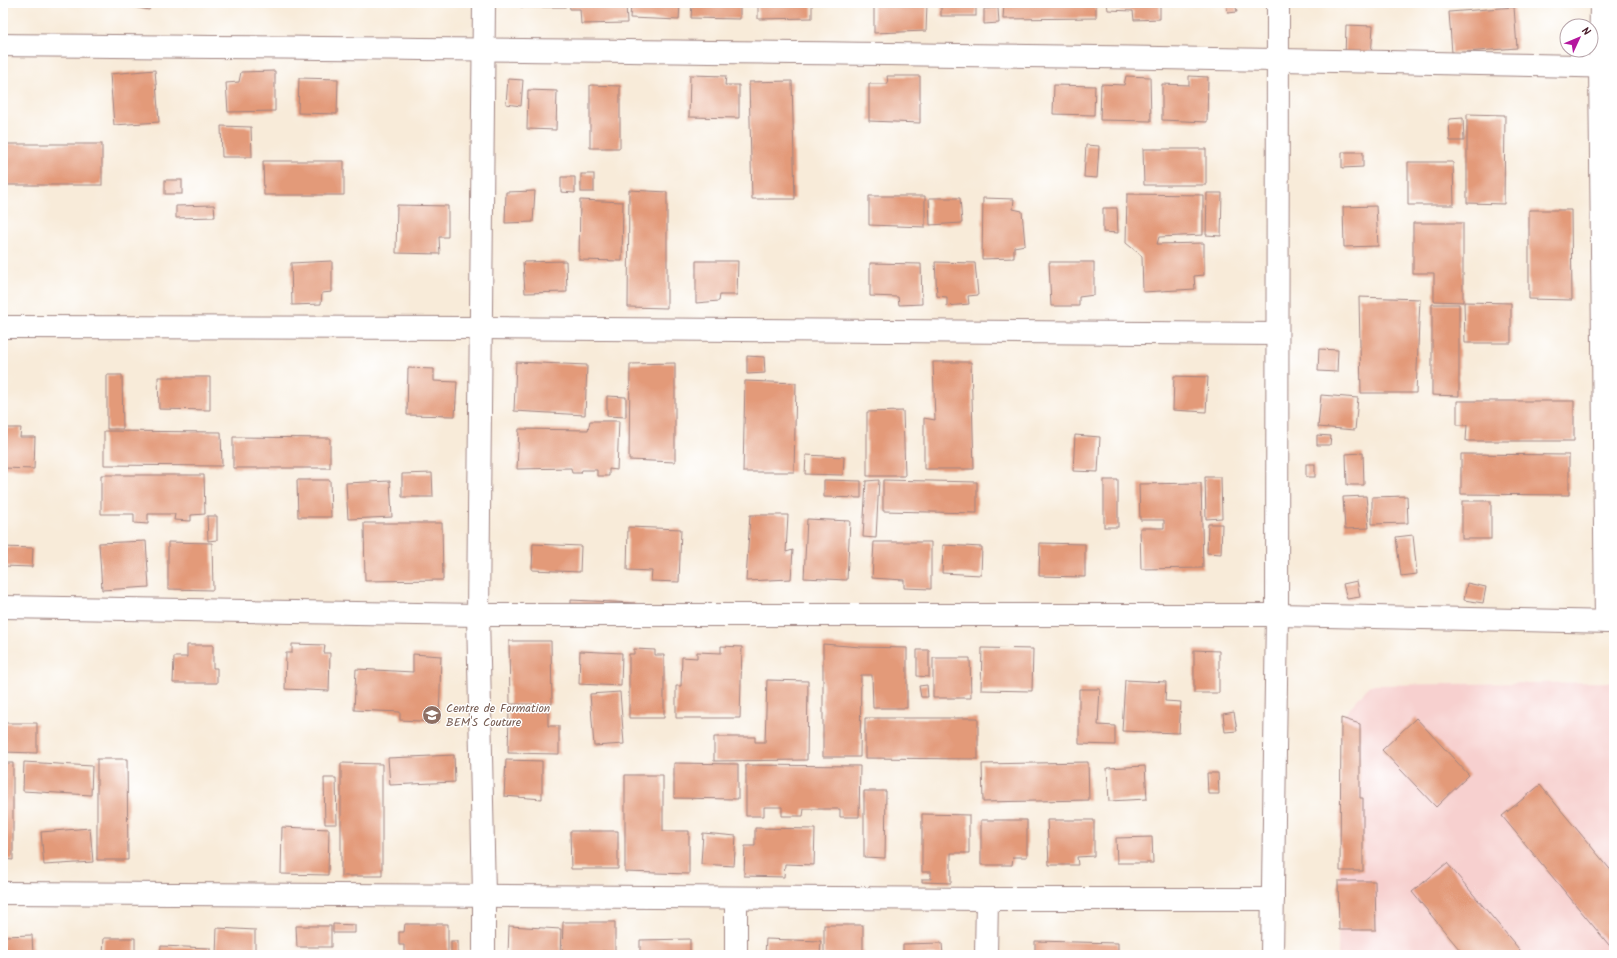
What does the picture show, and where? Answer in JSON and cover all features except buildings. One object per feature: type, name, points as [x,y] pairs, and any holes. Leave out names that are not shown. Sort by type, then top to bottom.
[{"type":"street","points":[[484,3],[478,615],[484,955]]},
{"type":"street","points":[[1272,955],[1277,615],[1278,3]]},
{"type":"street","points":[[3,607],[478,615],[1277,615],[1610,622],[1607,67],[1601,3]]},
{"type":"street","points":[[3,45],[483,49],[1277,60],[1607,67]]},
{"type":"street","points":[[3,327],[481,328],[1277,334]]},
{"type":"street","points":[[3,893],[484,895],[736,898],[1273,899]]},
{"type":"street","points":[[736,898],[736,955]]},
{"type":"street","points":[[986,955],[987,899]]},
{"type":"shaded area","points":[[1614,682],[1614,955],[1338,955],[1341,718],[1370,685]]},
{"type":"place","name":"Centre de Formation BEM'S Couture","points":[[432,715]]}]
